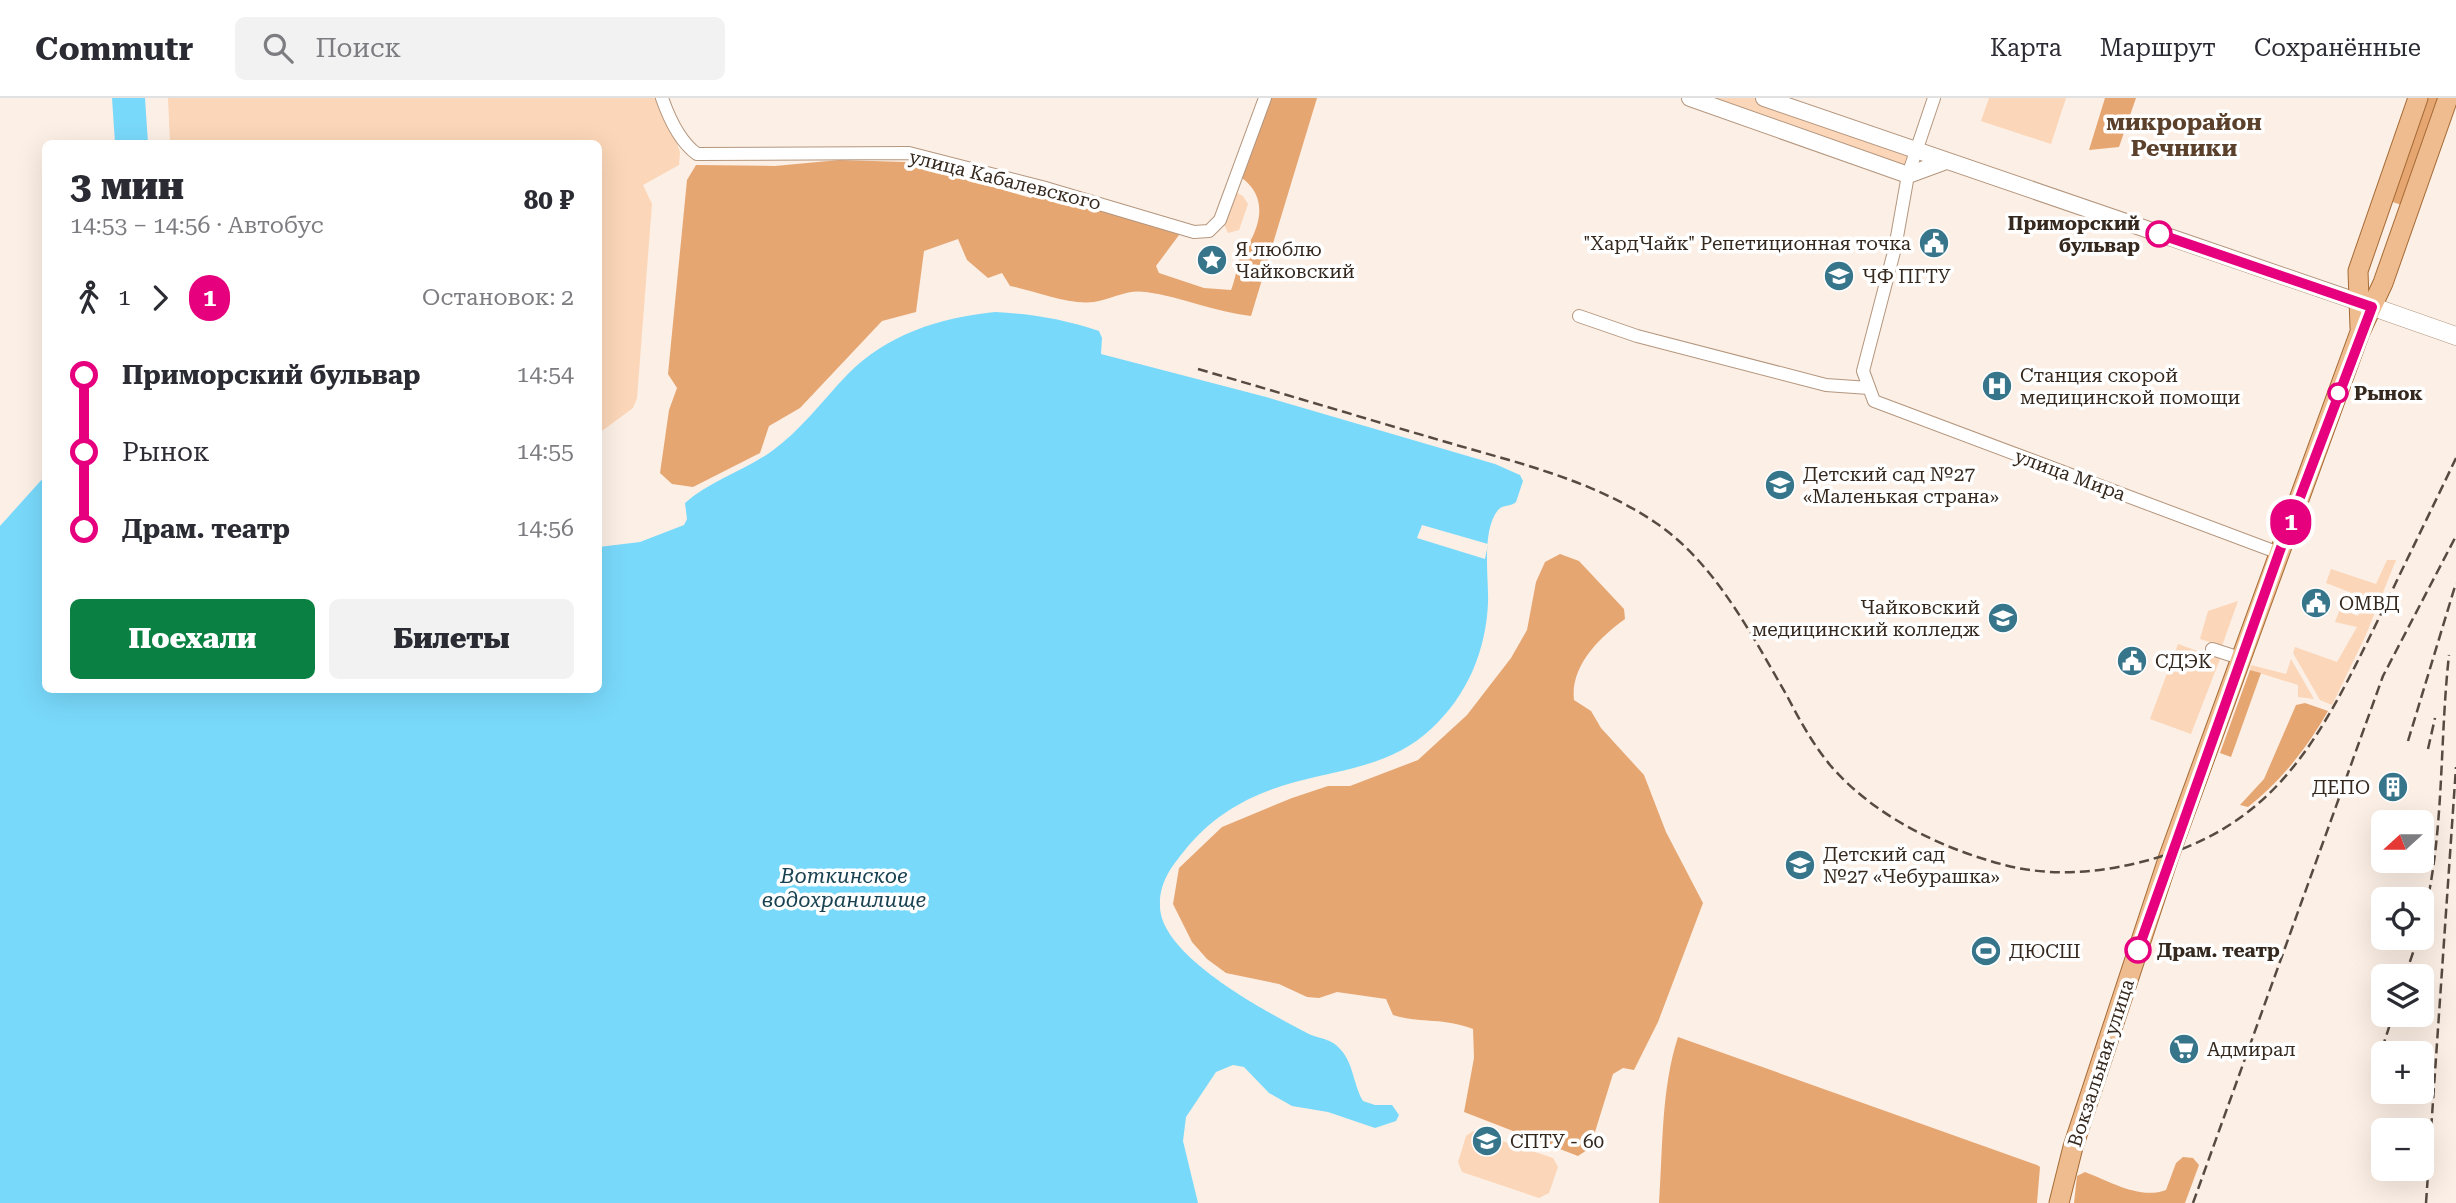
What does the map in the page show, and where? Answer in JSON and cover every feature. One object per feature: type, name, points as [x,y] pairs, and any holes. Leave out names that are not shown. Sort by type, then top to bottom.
[{"type":"main road","name":"Вокзальная улица","points":[[2365,305],[2358,271],[2418,98]]},
{"type":"main road","name":"Вокзальная улица","points":[[2059,1203],[2109,1035],[2241,658],[2360,332],[2365,305],[2409,210],[2448,98]]},
{"type":"main road","points":[[2384,201],[2409,210]]},
{"type":"main road","points":[[2365,305],[2456,336]]},
{"type":"street","name":"улица Кабалевского","points":[[662,98],[668,115],[689,148],[697,154],[909,153],[1042,187],[1194,232],[1209,231],[1220,220],[1265,98]]},
{"type":"street","points":[[1690,98],[1908,175],[1946,161]]},
{"type":"street","points":[[1764,98],[2365,305]]},
{"type":"street","points":[[1579,316],[1637,336],[1826,385],[1869,388],[1863,371],[1895,248],[1908,175],[1934,98]]},
{"type":"street","name":"улица Мира","points":[[1869,388],[1874,401],[2279,553]]},
{"type":"street","points":[[2212,649],[2241,658]]},
{"type":"shaded area","points":[[168,98],[660,98],[680,152],[679,165],[643,185],[652,204],[637,398],[633,408],[602,431],[602,140],[170,140]]},
{"type":"shaded area","points":[[1271,98],[1317,98],[1251,316],[1139,291],[1084,302],[1010,286],[1002,273],[988,278],[967,260],[958,239],[924,251],[916,312],[882,321],[800,408],[769,426],[760,453],[693,487],[672,484],[660,473],[669,410],[677,388],[668,374],[687,180],[696,165],[775,166],[839,160],[905,162],[1031,198],[1037,192],[1182,231],[1156,266],[1159,273],[1204,288],[1231,290],[1242,252],[1252,238],[1258,221],[1257,198],[1242,178]]},
{"type":"shaded area","points":[[1690,98],[1764,98],[1916,151],[1908,175]]},
{"type":"shaded area","points":[[1989,98],[2066,98],[2051,144],[1981,121]]},
{"type":"shaded area","points":[[2105,98],[2136,98],[2119,147],[2089,150]]},
{"type":"shaded area","points":[[2421,98],[2445,98],[2407,207],[2387,200]]},
{"type":"shaded area","points":[[1237,193],[1243,196],[1248,204],[1239,230],[1228,233],[1223,222],[1232,197]]},
{"type":"shaded area","points":[[1560,554],[1579,561],[1624,609],[1625,619],[1606,634],[1582,664],[1574,687],[1574,700],[1591,711],[1601,728],[1644,775],[1666,832],[1703,903],[1658,1022],[1634,1070],[1623,1068],[1613,1074],[1590,1148],[1578,1156],[1464,1112],[1474,1058],[1473,1029],[1451,1023],[1393,1015],[1386,999],[1337,992],[1319,998],[1307,997],[1279,984],[1226,973],[1207,959],[1192,942],[1173,904],[1179,868],[1222,827],[1292,798],[1328,786],[1350,786],[1418,760],[1467,715],[1511,658],[1527,630],[1536,582],[1545,562]]},
{"type":"shaded area","points":[[2387,560],[2396,560],[2365,637],[2332,705],[2320,700],[2293,653],[2295,647],[2337,662],[2357,627],[2335,622],[2340,609],[2358,616],[2365,598],[2326,583],[2331,569],[2376,584]]},
{"type":"shaded area","points":[[2238,601],[2222,646],[2200,639],[2208,611]]},
{"type":"shaded area","points":[[2178,644],[2220,659],[2191,734],[2150,719]]},
{"type":"shaded area","points":[[2291,659],[2314,699],[2298,697],[2298,685],[2250,670],[2251,665],[2286,674]]},
{"type":"shaded area","points":[[2250,670],[2261,673],[2231,757],[2220,753]]},
{"type":"shaded area","points":[[2305,703],[2328,711],[2283,775],[2248,807],[2240,805],[2264,779],[2296,705]]},
{"type":"shaded area","points":[[1678,1037],[2037,1165],[2040,1167],[2037,1203],[1659,1203],[1668,1077]]},
{"type":"shaded area","points":[[1473,1131],[1553,1158],[1558,1167],[1549,1193],[1539,1198],[1462,1172],[1458,1162],[1466,1136]]},
{"type":"shaded area","points":[[2183,1157],[2193,1158],[2199,1165],[2185,1203],[2074,1203],[2077,1176],[2085,1172],[2135,1191],[2156,1192],[2166,1190],[2176,1163]]},
{"type":"water","points":[[112,98],[145,98],[148,140],[115,140]]},
{"type":"water","name":"Воткинское водохранилище","points":[[995,312],[1022,314],[1073,323],[1099,331],[1102,338],[1101,354],[1266,397],[1495,464],[1520,475],[1523,481],[1516,502],[1498,510],[1489,530],[1488,603],[1479,655],[1464,687],[1444,716],[1401,751],[1367,764],[1279,787],[1234,807],[1208,826],[1185,850],[1171,869],[1160,898],[1165,925],[1177,944],[1196,963],[1243,997],[1307,1033],[1336,1045],[1350,1064],[1363,1101],[1375,1105],[1392,1105],[1399,1115],[1396,1121],[1375,1128],[1328,1112],[1292,1106],[1269,1093],[1244,1067],[1233,1065],[1216,1072],[1186,1117],[1183,1141],[1198,1203],[0,1203],[0,526],[42,479],[42,693],[602,693],[602,547],[640,542],[684,525],[687,519],[685,503],[705,488],[783,443],[847,375],[879,349],[915,330]]},
{"type":"pier","points":[[1422,525],[1488,544],[1485,559],[1417,538]]},
{"type":"railway","points":[[1198,369],[1554,474],[1632,508],[1677,539],[1714,579],[1745,624],[1812,739],[1847,783],[1886,814],[1931,838],[2001,864],[2050,872],[2083,872],[2116,867],[2182,849],[2224,828],[2259,803],[2288,773],[2336,702],[2456,458]]},
{"type":"railway","points":[[2193,1203],[2383,676],[2456,536]]},
{"type":"railway","points":[[2408,741],[2456,583]]},
{"type":"railway","points":[[2430,887],[2438,824],[2449,655]]},
{"type":"railway","points":[[2428,749],[2435,718]]},
{"type":"railway","points":[[2426,1203],[2456,767]]},
{"type":"railway","points":[[2409,964],[2414,950]]},
{"type":"railway","points":[[2385,1041],[2389,1027]]},
{"type":"bus line","name":"1","points":[[2138,950],[2169,856],[2279,553],[2360,332],[2372,307],[2159,234]]},
{"type":"place","name":"Приморский бульвар","points":[[2159,234]]},
{"type":"place","name":"\"ХардЧайк\" Репетиционная точка","points":[[1934,243]]},
{"type":"place","name":"Я люблю Чайковский","points":[[1212,260]]},
{"type":"place","name":"ЧФ ПГТУ","points":[[1839,276]]},
{"type":"place","name":"Станция скорой медицинской помощи","points":[[1997,386]]},
{"type":"place","name":"Рынок","points":[[2338,393]]},
{"type":"place","name":"Детский сад №27 «Маленькая страна»","points":[[1780,485]]},
{"type":"place","name":"ОМВД","points":[[2316,603]]},
{"type":"place","name":"Чайковский медицинский колледж","points":[[2003,618]]},
{"type":"place","name":"СДЭК","points":[[2132,661]]},
{"type":"place","name":"ДЕПО","points":[[2393,787]]},
{"type":"place","name":"Детский сад №27 «Чебурашка»","points":[[1800,865]]},
{"type":"place","name":"Драм. театр","points":[[2138,950]]},
{"type":"place","name":"ДЮСШ","points":[[1986,951]]},
{"type":"place","name":"Адмирал","points":[[2184,1049]]},
{"type":"place","name":"СПТУ - 60","points":[[1487,1141]]},
{"type":"district","name":"микрорайон Речники","points":[[2184,135]]}]
